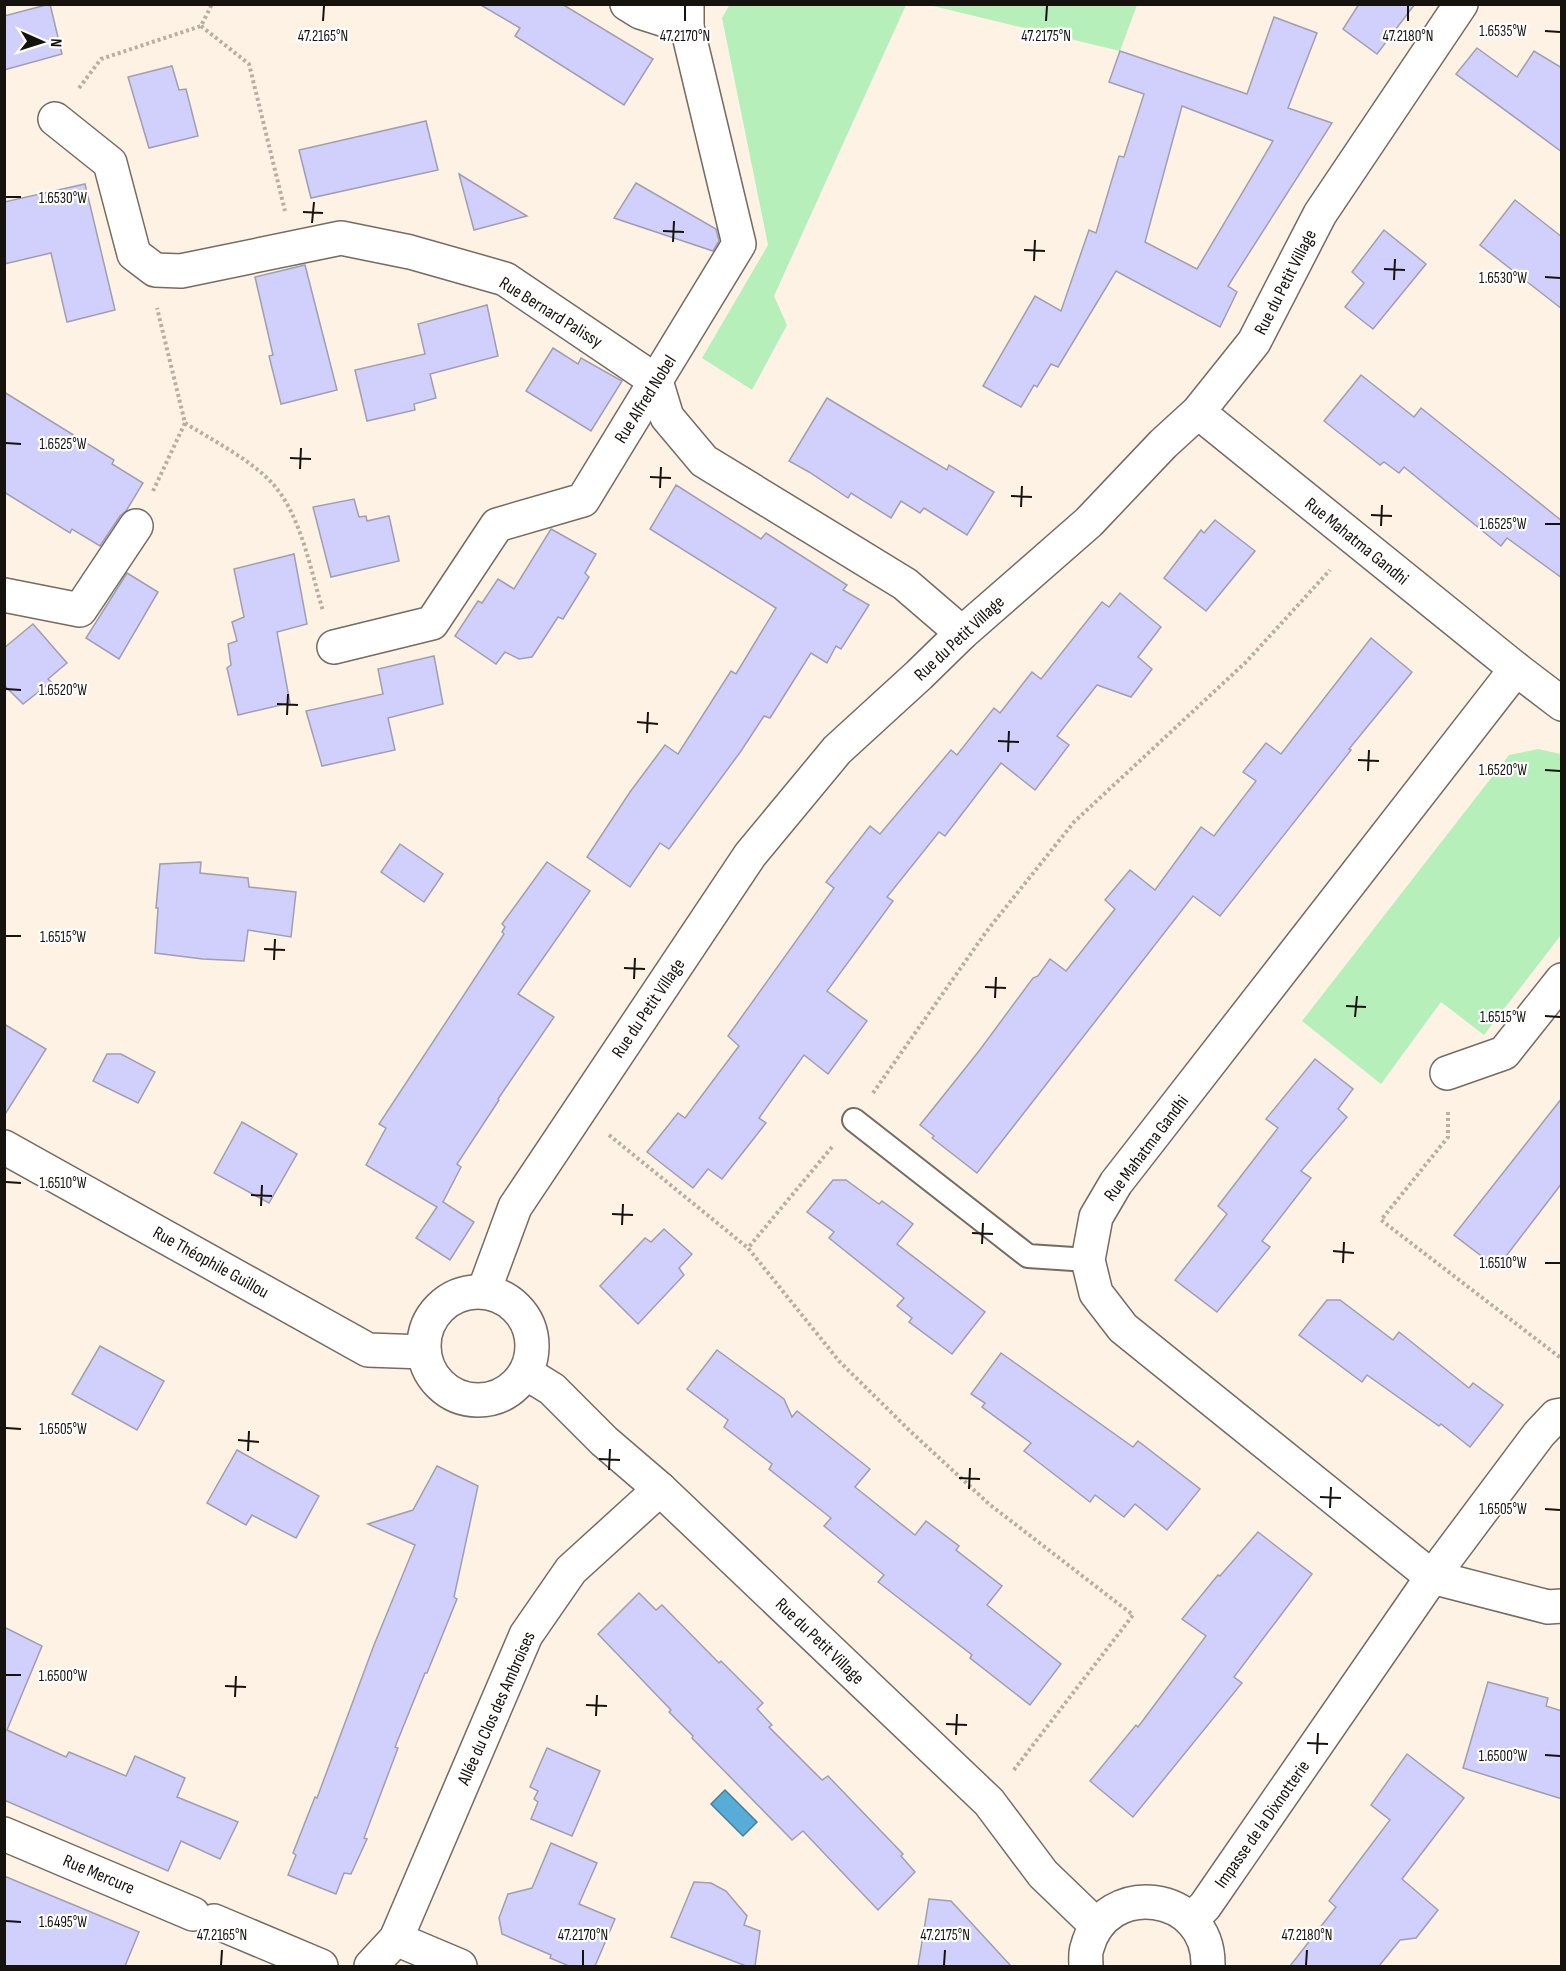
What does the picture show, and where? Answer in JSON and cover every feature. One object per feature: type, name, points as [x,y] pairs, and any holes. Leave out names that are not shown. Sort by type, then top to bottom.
[{"type":"street","points":[[627,4],[639,12],[687,16]]},
{"type":"street","name":"Rue du Petit Village","points":[[484,1291],[515,1207],[750,855],[837,750],[962,633],[1089,522],[1163,444],[1198,412],[1254,342],[1320,214],[1461,4]]},
{"type":"street","name":"Rue Alfred Nobel","points":[[334,647],[432,624],[497,525],[583,500],[739,244],[687,16]]},
{"type":"street","points":[[55,119],[110,163],[134,254],[147,263]]},
{"type":"street","name":"Rue Bernard Palissy","points":[[147,263],[155,270],[181,271],[341,238],[410,252],[505,279],[656,381]]},
{"type":"street","points":[[656,381],[667,417],[704,461],[905,584],[962,633]]},
{"type":"street","name":"Rue Mahatma Gandhi","points":[[1198,412],[1562,704]]},
{"type":"street","points":[[4,594],[80,610],[136,526]]},
{"type":"street","name":"Rue Mahatma Gandhi","points":[[1432,1577],[1123,1328],[1096,1293],[1088,1260],[1096,1217],[1116,1184],[1516,669]]},
{"type":"street","points":[[1447,1073],[1504,1053],[1562,980]]},
{"type":"street","name":"Rue Théophile Guillou","points":[[4,1147],[368,1350],[424,1352]]},
{"type":"street","points":[[484,1291],[504,1298],[522,1313],[531,1330],[532,1354],[525,1373],[514,1387],[498,1397],[477,1401],[456,1396],[438,1382],[428,1366],[424,1352],[424,1338],[430,1320],[441,1306],[456,1296],[484,1291]]},
{"type":"street","name":"Rue du Petit Village","points":[[525,1373],[552,1389],[604,1441],[660,1489],[989,1803],[1043,1874],[1097,1926]]},
{"type":"street","name":"Impasse de la Dixnotterie","points":[[1191,1920],[1205,1906],[1432,1577],[1539,1434],[1556,1416],[1562,1415]]},
{"type":"street","name":"Allée du Clos des Ambroises","points":[[382,1955],[526,1635],[571,1570],[660,1489]]},
{"type":"street","points":[[1432,1577],[1548,1607],[1562,1606]]},
{"type":"street","name":"Rue Mercure","points":[[4,1834],[321,1966]]},
{"type":"street","points":[[1086,1966],[1087,1948],[1097,1926],[1112,1912],[1138,1902],[1162,1903],[1184,1913],[1199,1929],[1209,1954],[1208,1966]]},
{"type":"street","points":[[382,1955],[460,1966]]},
{"type":"lane","points":[[854,1120],[1028,1256],[1088,1260]]},
{"type":"path","points":[[55,119],[101,59],[201,26],[212,4]]},
{"type":"path","points":[[201,26],[249,64],[294,248]]},
{"type":"path","points":[[136,526],[185,423],[147,263]]},
{"type":"path","points":[[185,423],[245,461],[273,484],[296,519],[334,647]]},
{"type":"path","points":[[748,1248],[854,1120],[986,932],[1074,822],[1246,662],[1357,540]]},
{"type":"path","points":[[1447,1073],[1448,1137],[1381,1220],[1562,1359]]},
{"type":"path","points":[[579,1110],[748,1248],[838,1361],[989,1504],[1133,1615],[989,1803]]},
{"type":"green space","points":[[730,4],[906,5],[774,296],[787,325],[752,390],[702,358],[768,245],[722,18]]},
{"type":"green space","points":[[929,5],[1137,5],[1120,51]]},
{"type":"green space","points":[[1538,749],[1561,754],[1561,935],[1484,1035],[1441,1002],[1381,1084],[1302,1021],[1509,755]]},
{"type":"water","points":[[725,1790],[757,1822],[743,1836],[711,1804]]},
{"type":"building","points":[[50,4],[62,54],[4,70],[4,16]]},
{"type":"building","points":[[479,4],[562,4],[653,59],[624,105],[515,36],[520,28]]},
{"type":"building","points":[[1359,4],[1415,4],[1377,54],[1343,29]]},
{"type":"building","points":[[1274,17],[1317,33],[1288,108],[1332,123],[1228,286],[1237,292],[1220,327],[1116,271],[1058,367],[1051,364],[1037,387],[1034,385],[1021,407],[983,386],[1035,296],[1061,311],[1089,230],[1096,233],[1119,156],[1124,157],[1144,94],[1109,82],[1120,51],[1247,94]],"holes":[[[1182,106],[1273,141],[1197,269],[1145,242]]]},
{"type":"building","points":[[1477,48],[1517,77],[1534,51],[1562,68],[1562,152],[1456,74]]},
{"type":"building","points":[[172,66],[179,90],[186,89],[198,136],[149,148],[128,77]]},
{"type":"building","points":[[426,121],[438,170],[311,198],[299,150]]},
{"type":"building","points":[[459,174],[527,216],[474,230]]},
{"type":"building","points":[[636,183],[716,229],[719,241],[713,251],[614,218]]},
{"type":"building","points":[[85,184],[115,310],[67,322],[51,253],[4,264],[4,202]]},
{"type":"building","points":[[1515,200],[1562,237],[1562,309],[1480,245]]},
{"type":"building","points":[[1384,230],[1426,264],[1373,329],[1345,307],[1364,283],[1352,272]]},
{"type":"building","points":[[305,265],[337,390],[281,404],[269,356],[273,355],[255,277]]},
{"type":"building","points":[[487,305],[498,356],[430,374],[436,398],[414,404],[415,410],[367,421],[355,370],[425,354],[418,324]]},
{"type":"building","points":[[553,348],[578,364],[581,358],[622,381],[591,431],[526,391]]},
{"type":"building","points":[[1361,375],[1414,417],[1421,408],[1562,521],[1562,578],[1507,538],[1501,546],[1404,467],[1399,473],[1384,462],[1380,465],[1324,421]]},
{"type":"building","points":[[4,392],[114,460],[112,464],[143,483],[100,546],[72,529],[70,533],[4,492]]},
{"type":"building","points":[[827,398],[947,470],[949,465],[994,492],[967,535],[924,508],[920,513],[901,501],[891,518],[851,493],[848,498],[789,461]]},
{"type":"building","points":[[676,485],[761,539],[766,533],[847,585],[843,590],[869,605],[841,649],[836,646],[827,663],[811,653],[770,718],[764,716],[669,849],[660,843],[630,887],[587,857],[630,792],[665,745],[678,754],[731,671],[736,674],[776,608],[650,529]]},
{"type":"building","points":[[354,499],[359,517],[366,516],[367,521],[389,516],[399,561],[331,577],[313,507]]},
{"type":"building","points":[[1215,520],[1255,551],[1206,611],[1164,578],[1201,530],[1204,533]]},
{"type":"building","points":[[551,529],[596,554],[585,573],[589,577],[563,619],[558,617],[532,657],[519,659],[505,652],[496,664],[455,636],[478,601],[482,603],[498,579],[514,589]]},
{"type":"building","points":[[294,554],[307,624],[277,632],[290,703],[238,715],[227,668],[231,665],[228,644],[237,641],[232,622],[244,617],[234,569]]},
{"type":"building","points":[[127,573],[158,592],[119,659],[86,638]]},
{"type":"building","points":[[1120,593],[1161,627],[1138,657],[1152,669],[1131,697],[1097,685],[1057,736],[1069,745],[1035,790],[1001,763],[945,836],[939,832],[887,897],[893,901],[827,991],[867,1021],[828,1074],[804,1055],[759,1118],[766,1123],[722,1179],[708,1169],[693,1188],[647,1152],[678,1113],[685,1118],[739,1046],[728,1036],[834,888],[826,882],[870,826],[880,834],[951,750],[957,755],[994,708],[1000,713],[1032,672],[1041,679],[1102,602],[1109,607]]},
{"type":"building","points":[[33,624],[67,663],[48,679],[51,682],[23,704],[4,685],[4,648]]},
{"type":"building","points":[[1371,638],[1412,672],[1349,749],[1351,750],[1220,916],[1193,896],[977,1173],[932,1138],[934,1136],[920,1125],[1033,978],[1038,976],[1050,959],[1066,971],[1115,909],[1105,900],[1130,870],[1155,890],[1201,827],[1214,836],[1256,781],[1243,772],[1266,743],[1281,754]]},
{"type":"building","points":[[434,656],[443,704],[388,718],[395,750],[322,766],[306,711],[383,694],[378,669]]},
{"type":"building","points":[[400,844],[443,874],[424,902],[381,872]]},
{"type":"building","points":[[201,862],[200,873],[248,878],[249,887],[296,892],[291,937],[248,930],[244,961],[155,953],[160,864]]},
{"type":"building","points":[[547,862],[590,891],[518,994],[554,1017],[457,1164],[461,1167],[443,1202],[474,1222],[450,1260],[416,1238],[437,1207],[366,1165],[386,1128],[379,1124],[504,934],[502,932],[505,927],[502,924]]},
{"type":"building","points":[[4,1024],[46,1049],[4,1116]]},
{"type":"building","points":[[107,1054],[121,1054],[155,1072],[138,1103],[93,1081]]},
{"type":"building","points":[[1315,1059],[1353,1089],[1338,1109],[1347,1117],[1301,1171],[1311,1178],[1262,1241],[1270,1247],[1217,1312],[1175,1280],[1227,1214],[1218,1206],[1278,1128],[1266,1119]]},
{"type":"building","points":[[1562,1098],[1562,1183],[1497,1268],[1454,1235]]},
{"type":"building","points":[[242,1122],[297,1154],[269,1203],[214,1173]]},
{"type":"building","points":[[833,1180],[846,1180],[879,1204],[882,1201],[913,1224],[897,1244],[985,1312],[952,1354],[909,1322],[912,1318],[897,1306],[904,1298],[829,1238],[834,1232],[807,1212]]},
{"type":"building","points":[[664,1229],[692,1254],[679,1268],[684,1275],[638,1324],[600,1286],[645,1238],[651,1242]]},
{"type":"building","points":[[1327,1300],[1340,1300],[1393,1340],[1399,1332],[1469,1388],[1473,1383],[1503,1405],[1470,1447],[1441,1424],[1439,1426],[1367,1375],[1362,1382],[1299,1335]]},
{"type":"building","points":[[100,1346],[164,1381],[137,1430],[72,1394]]},
{"type":"building","points":[[717,1350],[784,1399],[792,1417],[797,1411],[870,1469],[855,1487],[915,1535],[926,1521],[959,1546],[956,1550],[1002,1586],[987,1605],[1061,1664],[1030,1705],[970,1658],[972,1655],[878,1582],[884,1575],[824,1526],[831,1518],[769,1469],[772,1464],[724,1427],[728,1420],[687,1389]]},
{"type":"building","points":[[1001,1353],[1133,1447],[1138,1441],[1200,1489],[1167,1530],[1135,1504],[1124,1517],[1095,1495],[1090,1502],[1024,1451],[1031,1443],[982,1407],[985,1403],[971,1394]]},
{"type":"building","points":[[237,1450],[319,1496],[296,1538],[252,1515],[246,1525],[207,1503]]},
{"type":"building","points":[[437,1466],[478,1486],[454,1597],[457,1599],[395,1747],[398,1748],[364,1838],[367,1839],[351,1874],[344,1873],[336,1894],[288,1875],[296,1855],[293,1853],[315,1797],[317,1798],[374,1645],[415,1545],[368,1524],[413,1510]]},
{"type":"building","points":[[1258,1532],[1312,1574],[1234,1677],[1242,1683],[1133,1817],[1090,1781],[1136,1725],[1138,1727],[1206,1636],[1182,1619],[1218,1575],[1220,1576]]},
{"type":"building","points":[[639,1593],[656,1610],[662,1605],[719,1663],[721,1661],[763,1703],[757,1709],[772,1725],[769,1727],[822,1780],[828,1776],[903,1854],[901,1856],[915,1872],[878,1910],[803,1831],[792,1840],[692,1738],[693,1736],[669,1712],[671,1710],[598,1634]]},
{"type":"building","points":[[4,1627],[42,1646],[7,1730],[66,1757],[69,1752],[126,1776],[135,1756],[185,1778],[177,1797],[238,1822],[220,1859],[181,1841],[168,1871],[4,1800]]},
{"type":"building","points":[[1488,1682],[1548,1698],[1546,1706],[1562,1711],[1562,1799],[1463,1768]]},
{"type":"building","points":[[547,1748],[600,1771],[572,1836],[531,1819],[538,1802],[534,1799],[538,1791],[530,1787]]},
{"type":"building","points":[[1407,1754],[1464,1798],[1402,1879],[1438,1910],[1416,1938],[1400,1940],[1379,1966],[1290,1966],[1336,1907],[1329,1901],[1390,1820],[1371,1805]]},
{"type":"building","points":[[551,1843],[597,1863],[579,1904],[615,1919],[595,1966],[569,1966],[550,1958],[551,1955],[502,1934],[499,1918],[508,1894],[532,1888]]},
{"type":"building","points":[[4,1876],[139,1932],[125,1966],[4,1966]]},
{"type":"building","points":[[694,1882],[711,1883],[726,1891],[747,1916],[744,1925],[760,1931],[755,1966],[746,1966],[671,1937]]},
{"type":"building","points":[[929,1899],[951,1901],[1011,1966],[918,1966]]}]
